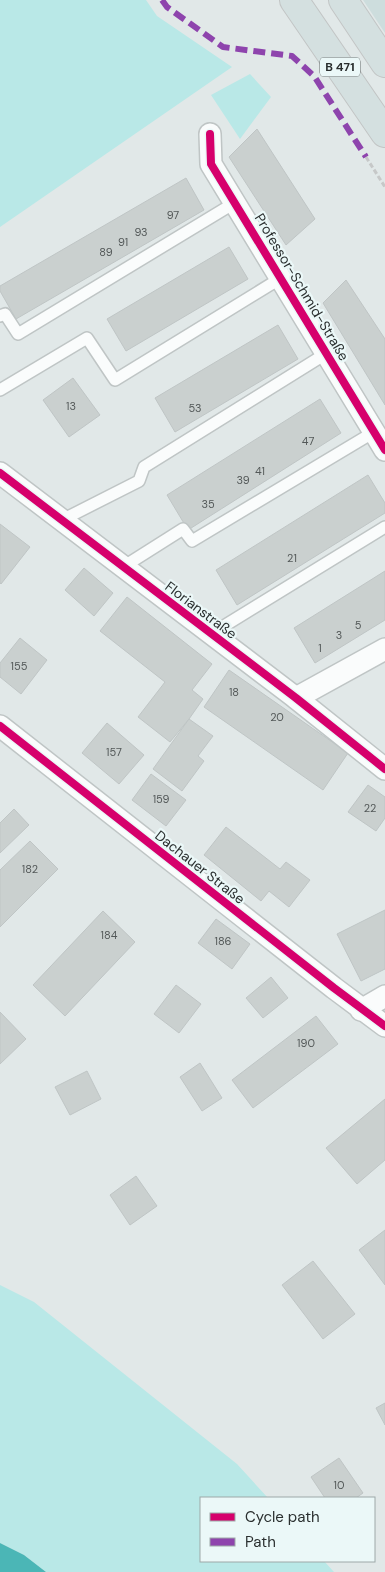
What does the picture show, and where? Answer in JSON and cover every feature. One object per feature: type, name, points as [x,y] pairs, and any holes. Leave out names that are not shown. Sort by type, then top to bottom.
[{"type":"highway","name":"B 471","points":[[294,0],[385,133]]},
{"type":"highway","name":"B 471","points":[[343,0],[385,63]]},
{"type":"street","name":"Professor-Schmid-Straße","points":[[210,134],[211,164],[236,202],[385,450]]},
{"type":"street","name":"Florianstraße","points":[[0,473],[296,698],[385,769]]},
{"type":"street","points":[[296,698],[385,649]]},
{"type":"street","name":"Dachauer Straße","points":[[3,733],[361,1010],[385,1026]]},
{"type":"street","points":[[361,1010],[385,996]]},
{"type":"lane","points":[[0,316],[5,314],[18,334],[236,202]]},
{"type":"lane","points":[[0,390],[87,338],[115,380],[281,278]]},
{"type":"lane","points":[[62,520],[139,481],[144,467],[327,353]]},
{"type":"lane","points":[[123,567],[183,529],[192,541],[374,432]]},
{"type":"lane","points":[[211,634],[385,527]]},
{"type":"path","points":[[366,157],[385,187]]},
{"type":"shaded area","points":[[0,0],[146,0],[157,16],[232,67],[0,227]]},
{"type":"shaded area","points":[[363,0],[385,0],[385,33]]},
{"type":"shaded area","points":[[250,74],[271,97],[240,139],[211,95]]},
{"type":"shaded area","points":[[0,1285],[34,1302],[237,1464],[267,1497],[200,1497],[200,1562],[325,1562],[334,1572],[46,1572],[24,1555],[0,1543]]},
{"type":"water","points":[[0,1543],[24,1555],[46,1572],[0,1572]]},
{"type":"building","points":[[257,129],[315,219],[286,245],[229,157]]},
{"type":"building","points":[[186,178],[204,210],[16,319],[0,291],[0,286]]},
{"type":"building","points":[[229,247],[248,279],[126,351],[107,319]]},
{"type":"building","points":[[346,280],[385,339],[385,405],[323,303]]},
{"type":"building","points":[[278,325],[298,359],[175,432],[155,398]]},
{"type":"building","points":[[73,378],[100,415],[69,437],[43,400]]},
{"type":"building","points":[[320,399],[341,433],[188,530],[167,495]]},
{"type":"building","points":[[368,475],[385,503],[385,513],[237,605],[216,570]]},
{"type":"building","points":[[0,524],[30,547],[1,584],[0,583]]},
{"type":"building","points":[[84,568],[113,593],[94,616],[65,590]]},
{"type":"building","points":[[385,571],[385,620],[315,663],[294,628]]},
{"type":"building","points":[[127,597],[212,664],[192,690],[203,699],[170,742],[138,717],[165,682],[100,631]]},
{"type":"building","points":[[20,638],[47,660],[21,694],[0,677],[0,663]]},
{"type":"building","points":[[229,670],[348,753],[323,790],[204,707]]},
{"type":"building","points":[[189,719],[213,736],[198,756],[204,761],[182,791],[153,769]]},
{"type":"building","points":[[107,723],[144,755],[119,784],[82,753]]},
{"type":"building","points":[[151,774],[186,800],[166,826],[132,800]]},
{"type":"building","points":[[368,785],[385,797],[385,818],[376,831],[348,812]]},
{"type":"building","points":[[14,809],[29,825],[0,853],[0,823]]},
{"type":"building","points":[[226,827],[280,869],[286,862],[310,880],[289,907],[269,891],[261,901],[204,855]]},
{"type":"building","points":[[30,841],[58,869],[0,927],[0,870]]},
{"type":"building","points":[[385,910],[385,969],[361,981],[337,934]]},
{"type":"building","points":[[103,911],[135,942],[65,1016],[33,985]]},
{"type":"building","points":[[216,919],[250,944],[232,969],[198,943]]},
{"type":"building","points":[[271,977],[288,998],[263,1018],[246,998]]},
{"type":"building","points":[[176,985],[201,1004],[179,1033],[154,1014]]},
{"type":"building","points":[[0,1012],[26,1039],[0,1064]]},
{"type":"building","points":[[316,1016],[338,1044],[253,1108],[232,1080]]},
{"type":"building","points":[[200,1063],[222,1098],[202,1111],[180,1077]]},
{"type":"building","points":[[87,1071],[101,1099],[70,1115],[55,1087]]},
{"type":"building","points":[[385,1099],[385,1160],[357,1184],[326,1148]]},
{"type":"building","points":[[136,1176],[157,1206],[130,1225],[110,1195]]},
{"type":"building","points":[[385,1230],[385,1285],[359,1250]]},
{"type":"building","points":[[313,1261],[355,1314],[323,1339],[282,1285]]},
{"type":"building","points":[[385,1403],[385,1425],[376,1408]]},
{"type":"building","points":[[339,1458],[363,1493],[357,1497],[324,1497],[311,1477]]},
{"type":"marked path","points":[[162,0],[167,7],[223,47],[292,56],[314,76],[366,157]]},
{"type":"cycle path","points":[[210,134],[211,164],[385,450]]},
{"type":"cycle path","points":[[0,473],[296,698],[385,769]]},
{"type":"cycle path","points":[[0,726],[385,1026]]}]
